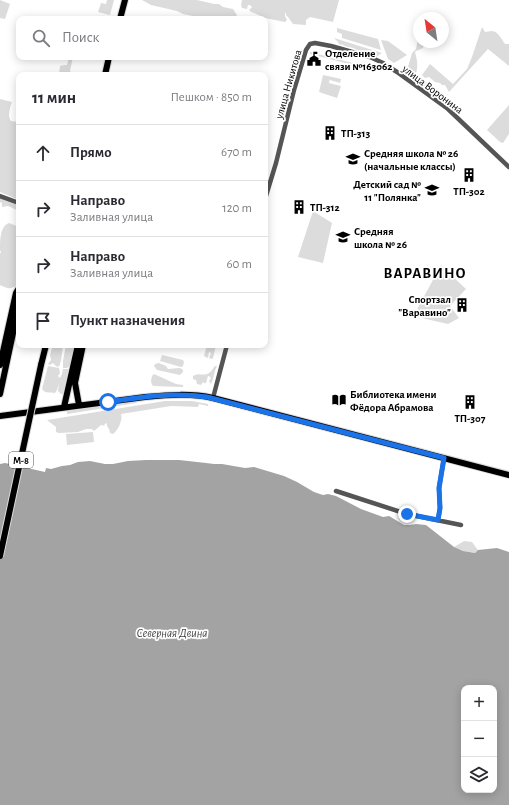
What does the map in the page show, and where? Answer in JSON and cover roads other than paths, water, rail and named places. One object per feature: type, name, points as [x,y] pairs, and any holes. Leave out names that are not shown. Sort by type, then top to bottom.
[{"type":"main road","points":[[121,16],[125,0]]},
{"type":"main road","points":[[106,72],[109,60]]},
{"type":"main road","points":[[0,364],[16,293]]},
{"type":"main road","points":[[0,394],[16,320]]},
{"type":"main road","name":"М-8","points":[[0,556],[40,364],[42,348]]},
{"type":"main road","name":"М-8","points":[[0,537],[40,364],[45,348]]},
{"type":"main road","points":[[64,407],[77,348]]},
{"type":"main road","points":[[79,405],[75,383],[82,348]]},
{"type":"main road","points":[[0,416],[145,397],[196,395],[213,398],[509,475]]},
{"type":"street","name":"улица Воронина","points":[[310,44],[316,43],[364,55],[397,72],[448,109],[509,166]]},
{"type":"street","name":"улица Никитова","points":[[268,189],[294,90],[306,50],[310,44]]},
{"type":"street","points":[[0,196],[16,202]]},
{"type":"street","points":[[213,398],[226,348]]},
{"type":"street","points":[[438,520],[440,508],[439,488],[444,458]]},
{"type":"street","points":[[336,491],[407,514],[461,525]]},
{"type":"water","name":"Северная Двина","points":[[179,460],[222,464],[245,468],[254,467],[284,476],[314,492],[323,495],[328,494],[336,496],[361,509],[383,517],[389,516],[404,525],[426,525],[454,547],[463,551],[475,553],[478,550],[497,548],[509,552],[509,805],[0,805],[0,464],[5,463],[45,472],[46,468],[51,469],[78,462],[90,461],[113,464],[128,461]]},
{"type":"place","name":"Отделение связи №163062","points":[[314,59]]},
{"type":"place","name":"ТП-313","points":[[330,133]]},
{"type":"place","name":"Средняя школа № 26 (начальные классы)","points":[[353,159]]},
{"type":"place","name":"ТП-302","points":[[469,175]]},
{"type":"place","name":"Детский сад № 11 \"Полянка\"","points":[[432,190]]},
{"type":"place","name":"ТП-312","points":[[299,207]]},
{"type":"place","name":"Средняя школа № 26","points":[[343,237]]},
{"type":"place","name":"Спортзал \"Варавино\"","points":[[462,305]]},
{"type":"place","name":"Библиотека имени Фёдора Абрамова","points":[[339,400]]},
{"type":"place","name":"ТП-307","points":[[470,402]]},
{"type":"district","name":"ВАРАВИНО","points":[[425,273]]}]
